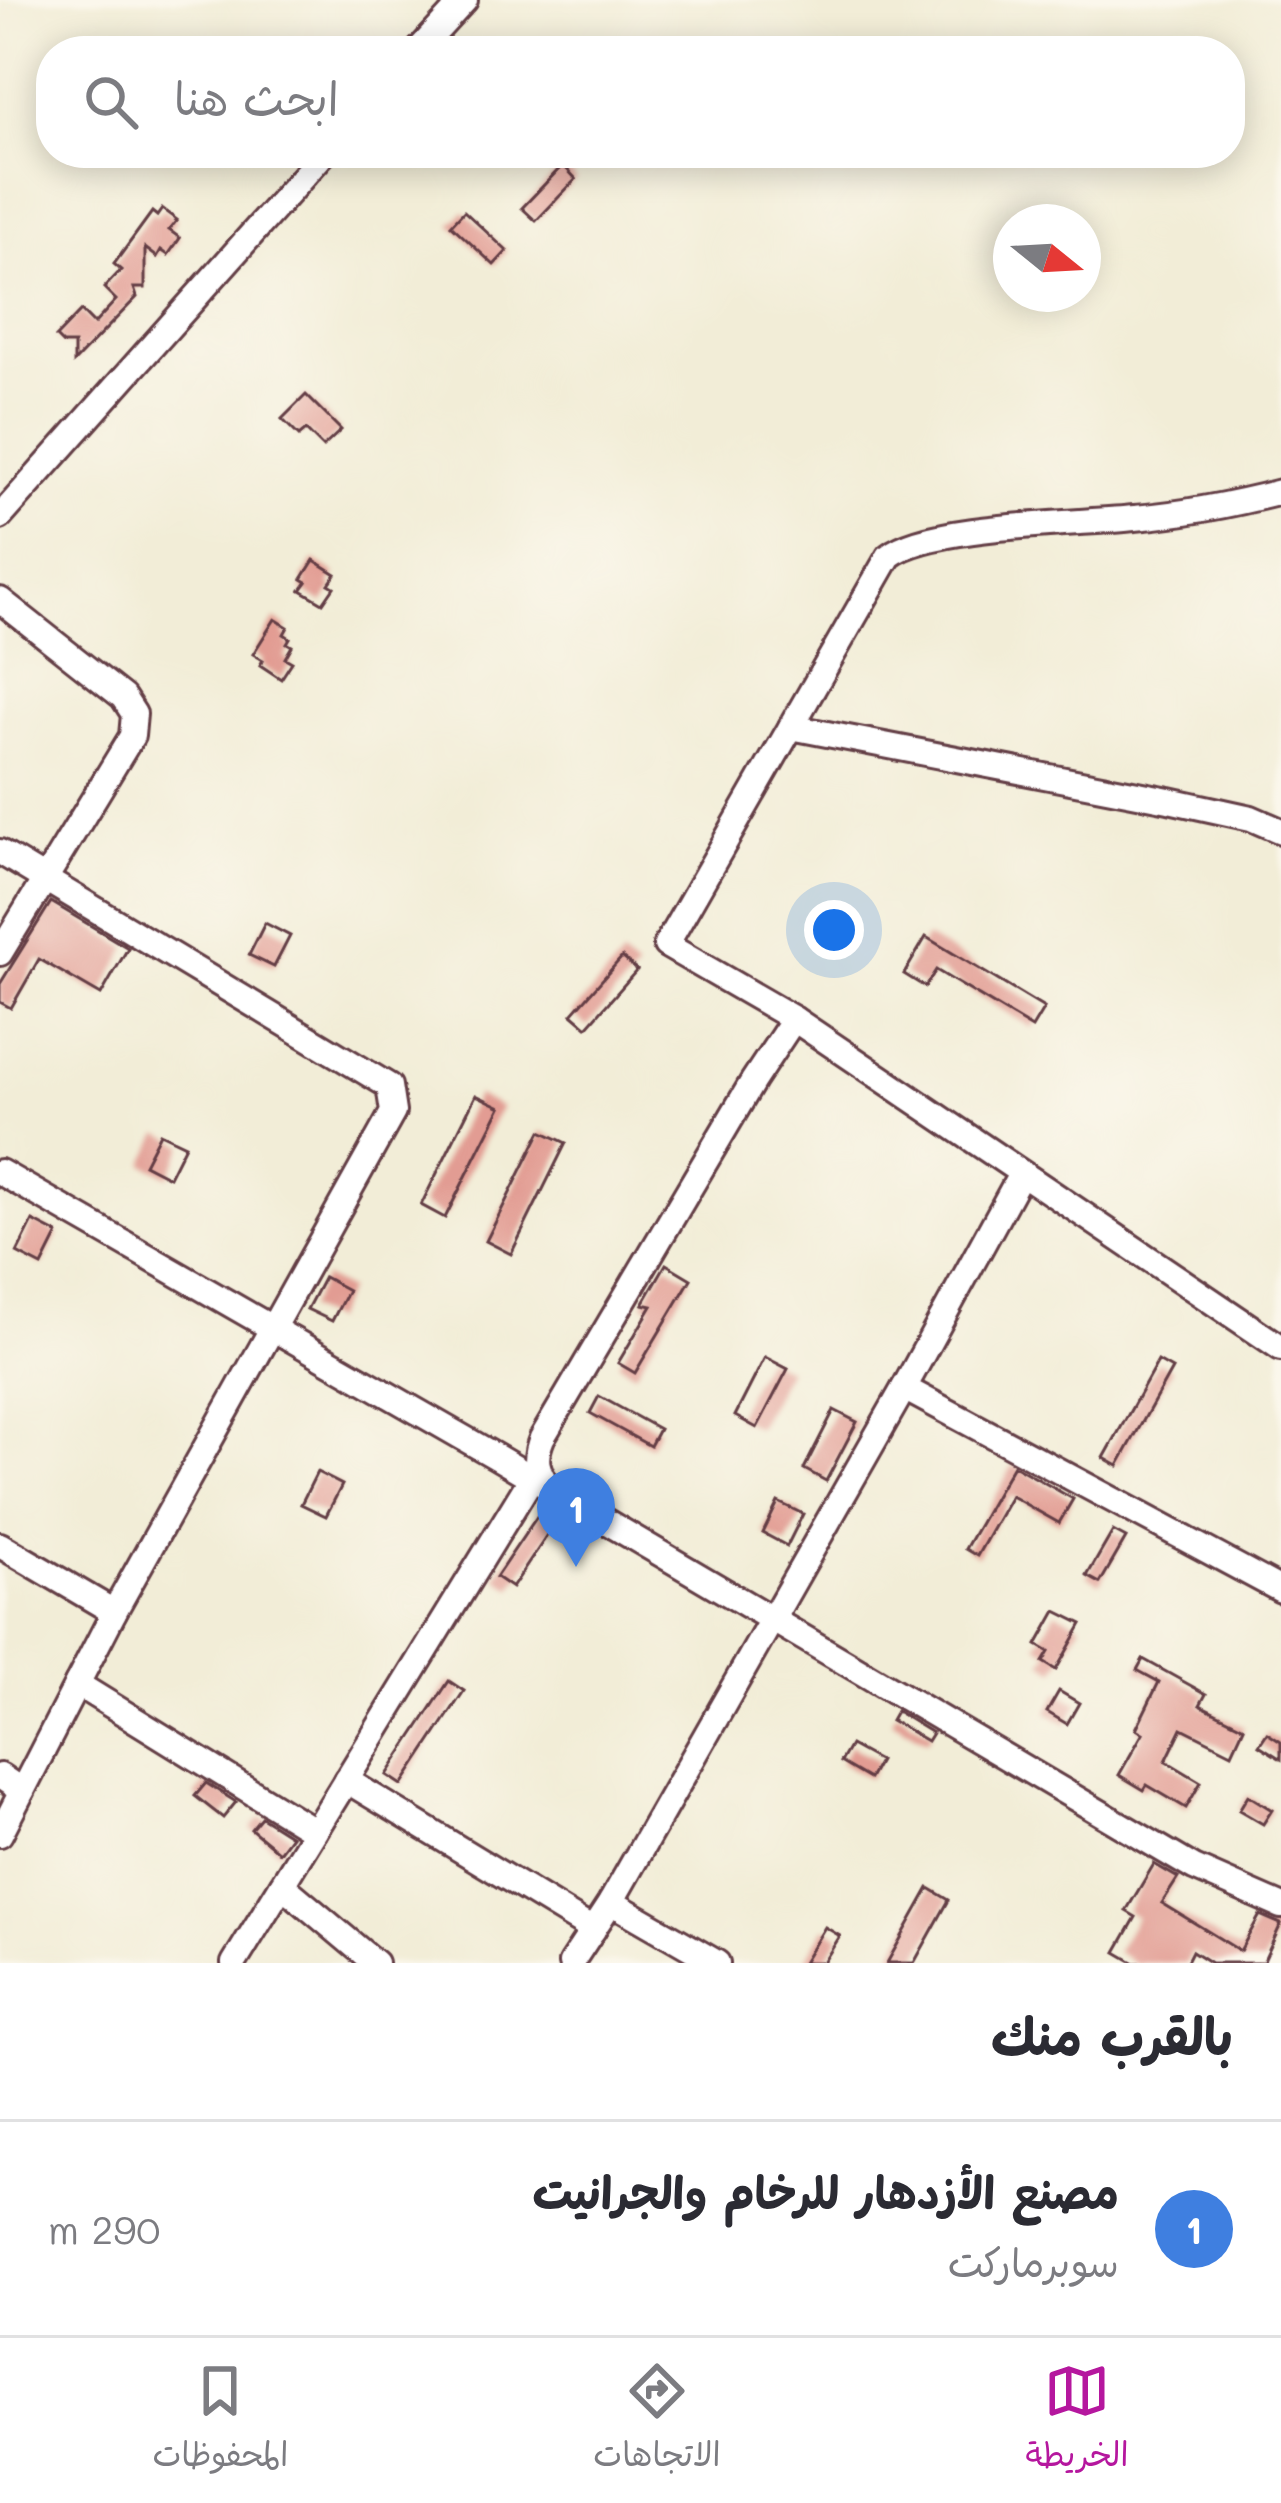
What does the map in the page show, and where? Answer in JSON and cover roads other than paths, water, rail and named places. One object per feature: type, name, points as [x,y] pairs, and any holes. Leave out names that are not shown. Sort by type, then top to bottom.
[{"type":"street","points":[[432,36],[465,0]]},
{"type":"street","points":[[0,517],[311,168]]},
{"type":"street","points":[[1281,492],[1141,518],[968,534],[901,546],[889,556],[666,945],[794,1019],[1281,1348]]},
{"type":"street","points":[[0,600],[123,697],[134,715],[132,736],[0,953]]},
{"type":"street","points":[[791,727],[1169,800],[1251,818],[1281,831]]},
{"type":"street","points":[[0,852],[388,1086],[393,1112],[114,1612],[0,1834]]},
{"type":"street","points":[[234,1963],[346,1780],[541,1485],[536,1454],[542,1438],[794,1019]]},
{"type":"street","points":[[0,1172],[495,1456],[1194,1868],[1281,1906]]},
{"type":"street","points":[[571,1963],[611,1902],[1021,1174]]},
{"type":"street","points":[[904,1388],[1281,1590]]},
{"type":"street","points":[[495,1456],[528,1450],[542,1438]]},
{"type":"street","points":[[0,1545],[114,1612]]},
{"type":"street","points":[[77,1684],[315,1831]]},
{"type":"street","points":[[0,1775],[22,1791]]},
{"type":"street","points":[[346,1780],[592,1930]]},
{"type":"street","points":[[282,1886],[375,1963]]},
{"type":"street","points":[[611,1902],[717,1963]]},
{"type":"place","name":"مصنع الأزدهار للرخام والجرانيت","points":[[576,1567]]}]
